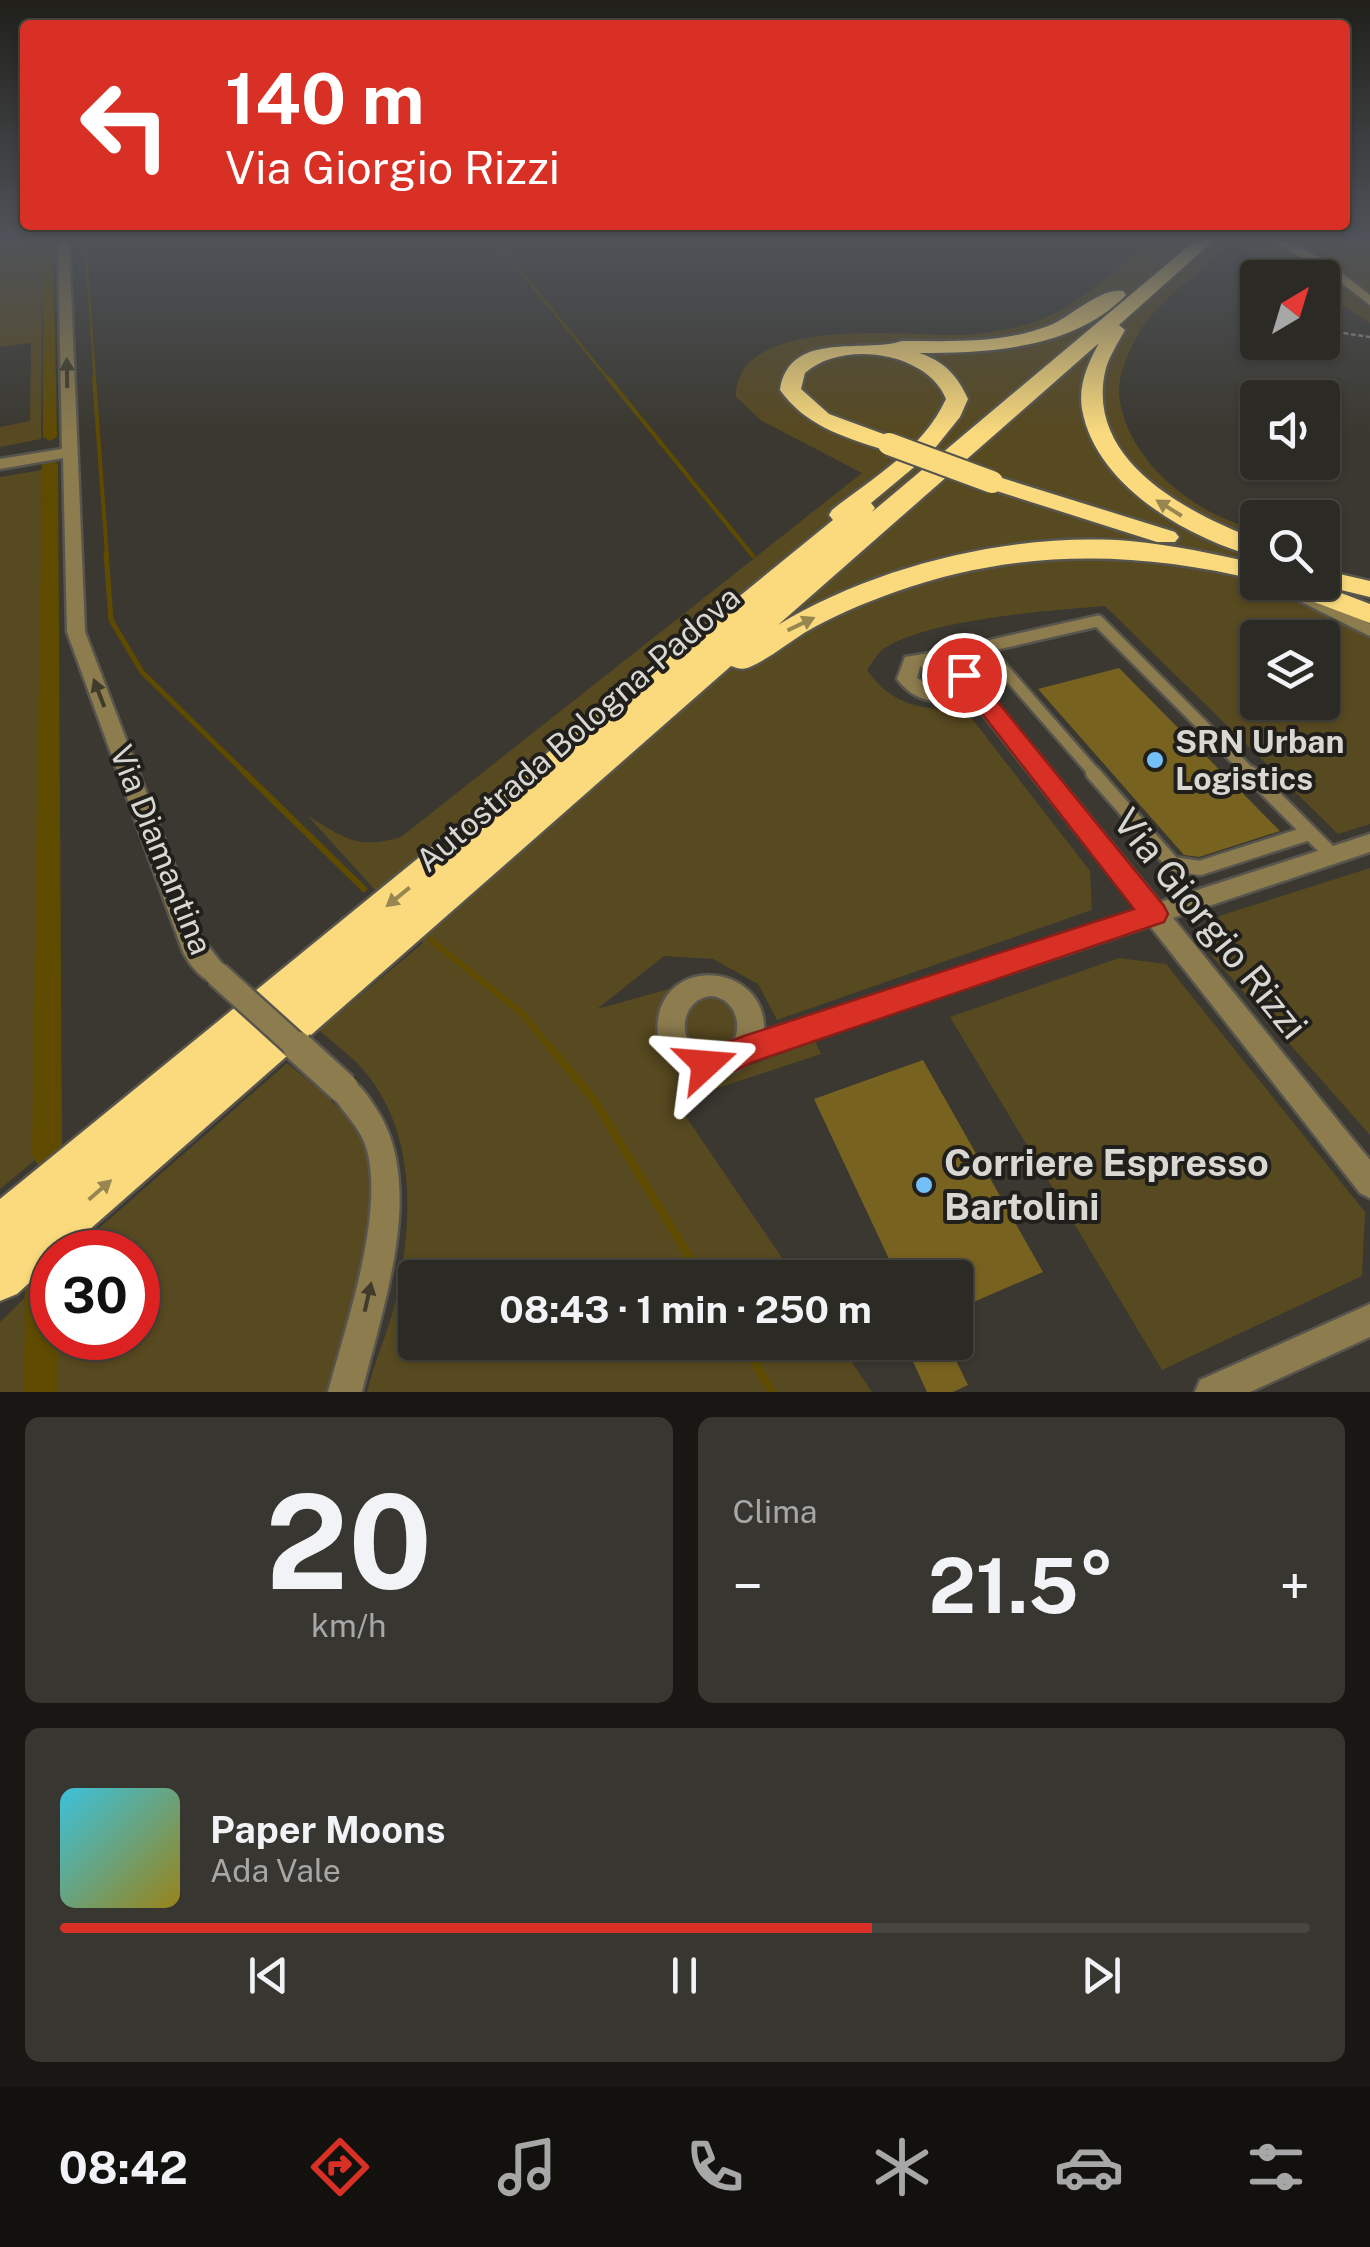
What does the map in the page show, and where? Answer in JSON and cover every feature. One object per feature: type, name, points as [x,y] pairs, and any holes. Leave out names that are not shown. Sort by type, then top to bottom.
[{"type":"highway","points":[[1102,304],[1060,328],[1021,341],[838,352],[805,362],[793,374],[790,390],[800,406],[815,415],[888,444],[992,482],[1240,560]]},
{"type":"highway","name":"Autostrada Bologna-Padova","points":[[0,1228],[1106,304]]},
{"type":"highway","name":"Autostrada Bologna-Padova","points":[[0,1277],[1132,304]]},
{"type":"highway","points":[[1141,304],[1105,344],[1094,366],[1090,390],[1093,417],[1112,456],[1140,488],[1240,552]]},
{"type":"highway","points":[[600,728],[722,614],[931,440],[950,419],[957,398],[955,390],[934,366],[899,354],[838,352]]},
{"type":"highway","points":[[364,962],[500,863],[716,677],[801,623],[912,578],[1020,553],[1078,547],[1156,549],[1240,563]]},
{"type":"highway","points":[[1340,571],[1370,577]]},
{"type":"highway","points":[[1340,582],[1370,589]]},
{"type":"highway","points":[[1333,600],[1370,614]]},
{"type":"street","name":"Via Diamantina","points":[[65,304],[76,632],[190,938],[196,952],[217,974],[343,1088],[376,1134],[384,1159],[386,1187],[371,1285],[345,1392]]},
{"type":"street","points":[[0,464],[69,452]]},
{"type":"street","name":"Via Giorgio Rizzi","points":[[963,684],[992,712],[1370,1183]]},
{"type":"street","points":[[827,1024],[778,1027],[750,1010],[732,992],[705,987],[682,997],[669,1018],[672,1042],[692,1060],[720,1063],[744,1050],[827,1024],[1370,843]]},
{"type":"street","points":[[744,1050],[753,1031],[750,1010]]},
{"type":"street","points":[[1212,1392],[1370,1320]]},
{"type":"lane","points":[[1318,600],[1370,630]]},
{"type":"lane","points":[[1309,832],[1200,868],[1174,864],[984,647],[1098,621],[1309,832],[1332,856]]},
{"type":"lane","points":[[963,684],[1009,676]]},
{"type":"path","points":[[1340,333],[1370,337]]},
{"type":"shaded area","points":[[0,304],[42,304],[41,439],[0,447],[0,427],[30,421],[31,343],[0,347]]},
{"type":"shaded area","points":[[1070,304],[1163,304],[1138,335],[1121,377],[1119,393],[1134,440],[1149,462],[1188,498],[1240,524],[1240,600],[1292,600],[1334,620],[1240,620],[1240,720],[1340,720],[1340,623],[1370,637],[1370,824],[1338,834],[1105,606],[989,618],[899,640],[881,651],[867,670],[887,692],[910,704],[966,711],[1090,871],[1092,910],[777,1020],[758,984],[713,959],[664,956],[597,1009],[673,988],[660,1014],[662,1043],[681,1057],[719,1070],[745,1066],[815,1041],[821,1054],[676,1102],[783,1260],[403,1260],[407,1187],[397,1130],[370,1078],[319,1030],[423,943],[308,816],[352,840],[373,842],[401,837],[862,473],[762,421],[736,397],[743,371],[763,352],[792,341],[826,335],[958,335],[1025,325]]},
{"type":"shaded area","points":[[1340,304],[1370,304],[1370,323]]},
{"type":"shaded area","points":[[42,470],[34,1161],[0,1189],[0,477]]},
{"type":"shaded area","points":[[1370,868],[1370,1135],[1212,956],[1219,916]]},
{"type":"shaded area","points":[[1119,958],[1166,964],[1365,1212],[1362,1276],[1162,1370],[950,1017]]},
{"type":"shaded area","points":[[721,994],[747,1024],[723,1056],[690,1051],[676,1015],[689,999]]},
{"type":"shaded area","points":[[287,1063],[344,1114],[359,1134],[369,1160],[372,1191],[364,1261],[328,1392],[0,1392],[0,1322],[30,1293],[30,1360],[160,1360],[160,1230],[97,1230]]},
{"type":"shaded area","points":[[398,1288],[398,1360],[850,1360],[872,1392],[367,1392]]},
{"type":"building","name":"SRN Urban Logistics","points":[[1119,668],[1280,831],[1199,857],[1184,855],[1038,689]]},
{"type":"building","name":"Corriere Espresso Bartolini","points":[[923,1060],[1043,1272],[973,1302],[973,1260],[890,1260],[814,1099]]},
{"type":"building","points":[[912,1360],[956,1360],[968,1385],[953,1392],[927,1392]]},
{"type":"waterway","points":[[49,304],[50,437]]},
{"type":"waterway","points":[[90,304],[95,381]]},
{"type":"waterway","points":[[547,304],[610,381]]},
{"type":"waterway","points":[[94,378],[107,556]]},
{"type":"waterway","points":[[608,378],[753,556]]},
{"type":"waterway","points":[[47,1154],[50,464]]},
{"type":"waterway","points":[[106,553],[111,620],[142,672],[247,775]]},
{"type":"waterway","points":[[245,773],[364,889]]},
{"type":"waterway","points":[[431,940],[523,1014],[552,1050]]},
{"type":"waterway","points":[[550,1047],[594,1100],[691,1260]]},
{"type":"waterway","points":[[41,1360],[41,1392]]},
{"type":"waterway","points":[[753,1360],[772,1392]]},
{"type":"place","name":"SRN Urban Logistics","points":[[1155,760]]},
{"type":"place","name":"Corriere Espresso Bartolini","points":[[924,1185]]},
{"type":"route","points":[[706,1064],[720,1063],[744,1050],[1154,914],[964,675]]}]
